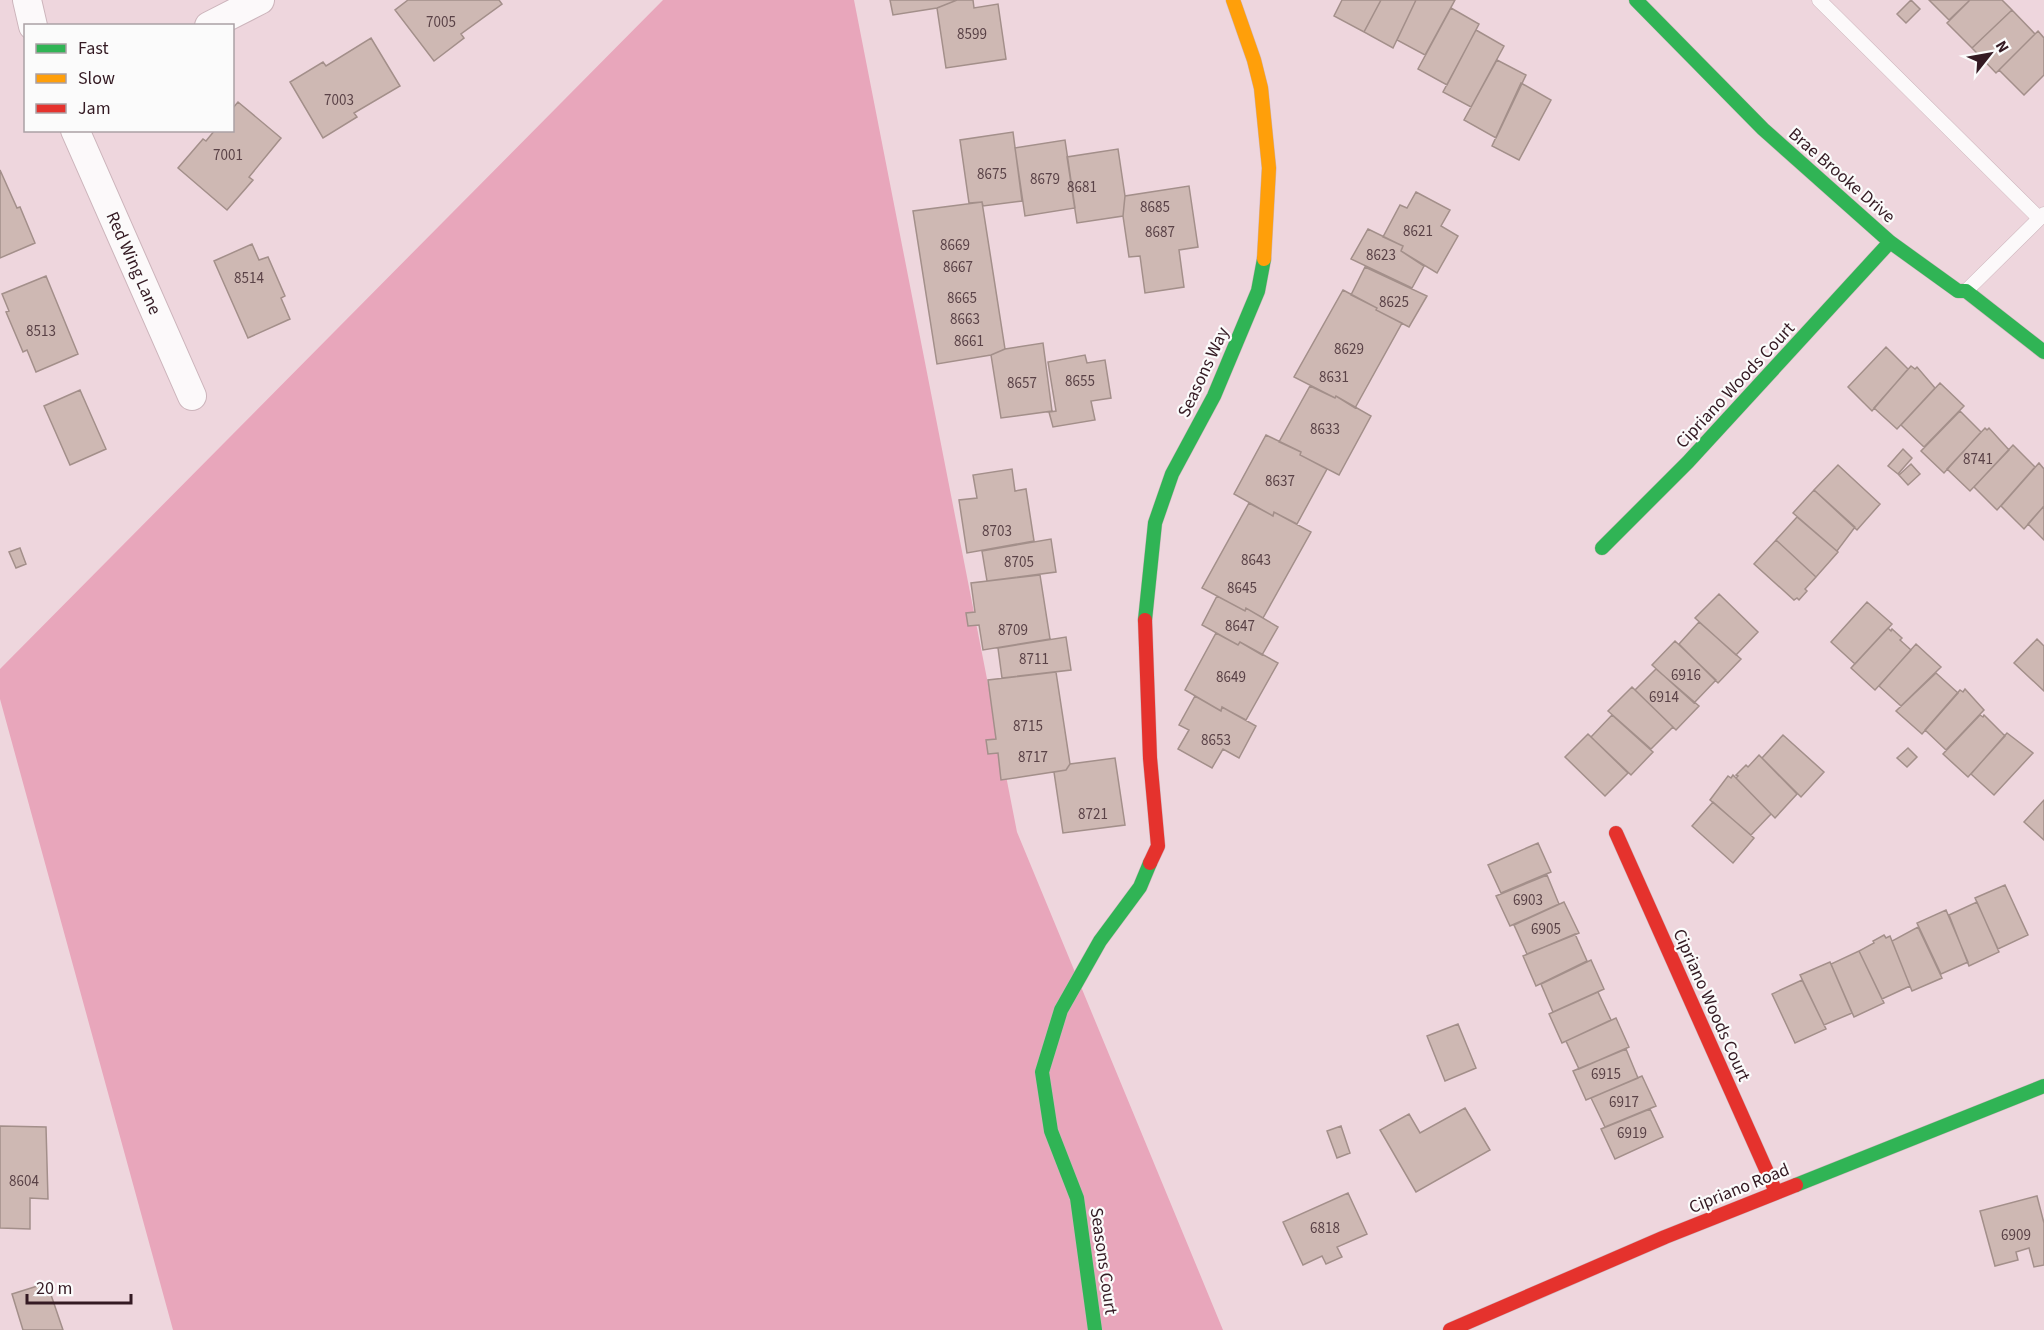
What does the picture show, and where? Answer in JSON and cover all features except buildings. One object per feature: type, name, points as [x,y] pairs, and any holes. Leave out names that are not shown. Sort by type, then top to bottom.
[{"type":"street","points":[[27,0],[33,24]]},
{"type":"street","points":[[213,24],[260,0]]},
{"type":"street","name":"Seasons Way","points":[[1077,1198],[1051,1131],[1042,1072],[1061,1010],[1100,940],[1140,887],[1158,846],[1150,758],[1144,626],[1155,523],[1172,474],[1214,396],[1258,291],[1265,254],[1269,168],[1261,88],[1254,60],[1233,0]]},
{"type":"street","name":"Brae Brooke Drive","points":[[1636,0],[1763,129],[1890,242],[1958,291],[1966,291],[2044,352]]},
{"type":"street","name":"Red Wing Lane","points":[[76,132],[192,396]]},
{"type":"street","name":"Cipriano Woods Court","points":[[1602,548],[1688,462],[1890,242]]},
{"type":"street","name":"Cipriano Woods Court","points":[[1616,833],[1776,1192]]},
{"type":"street","name":"Cipriano Road","points":[[1450,1330],[1665,1237],[2044,1086]]},
{"type":"street","name":"Seasons Court","points":[[1077,1198],[1095,1330]]},
{"type":"lane","points":[[1819,0],[2042,216],[1966,291]]},
{"type":"shaded area","points":[[663,0],[854,0],[1017,832],[1223,1330],[173,1330],[0,699],[0,669]]},
{"type":"traffic: fast","points":[[1636,0],[1763,129],[1890,242],[1958,291],[1966,291],[2044,352]]},
{"type":"traffic: fast","points":[[1602,548],[1688,462],[1890,242]]},
{"type":"traffic: fast","points":[[1145,620],[1155,523],[1172,474],[1214,396],[1258,291],[1264,259]]},
{"type":"traffic: fast","points":[[1095,1330],[1077,1198],[1051,1131],[1042,1072],[1061,1010],[1100,941],[1140,887],[1150,863]]},
{"type":"traffic: fast","points":[[1796,1185],[2044,1086]]},
{"type":"traffic: slow","points":[[1233,0],[1254,60],[1261,88],[1269,168],[1264,259]]},
{"type":"traffic: jam","points":[[1145,620],[1150,758],[1158,846],[1150,863]]},
{"type":"traffic: jam","points":[[1616,833],[1776,1192]]},
{"type":"traffic: jam","points":[[1450,1330],[1665,1237],[1796,1185]]}]
